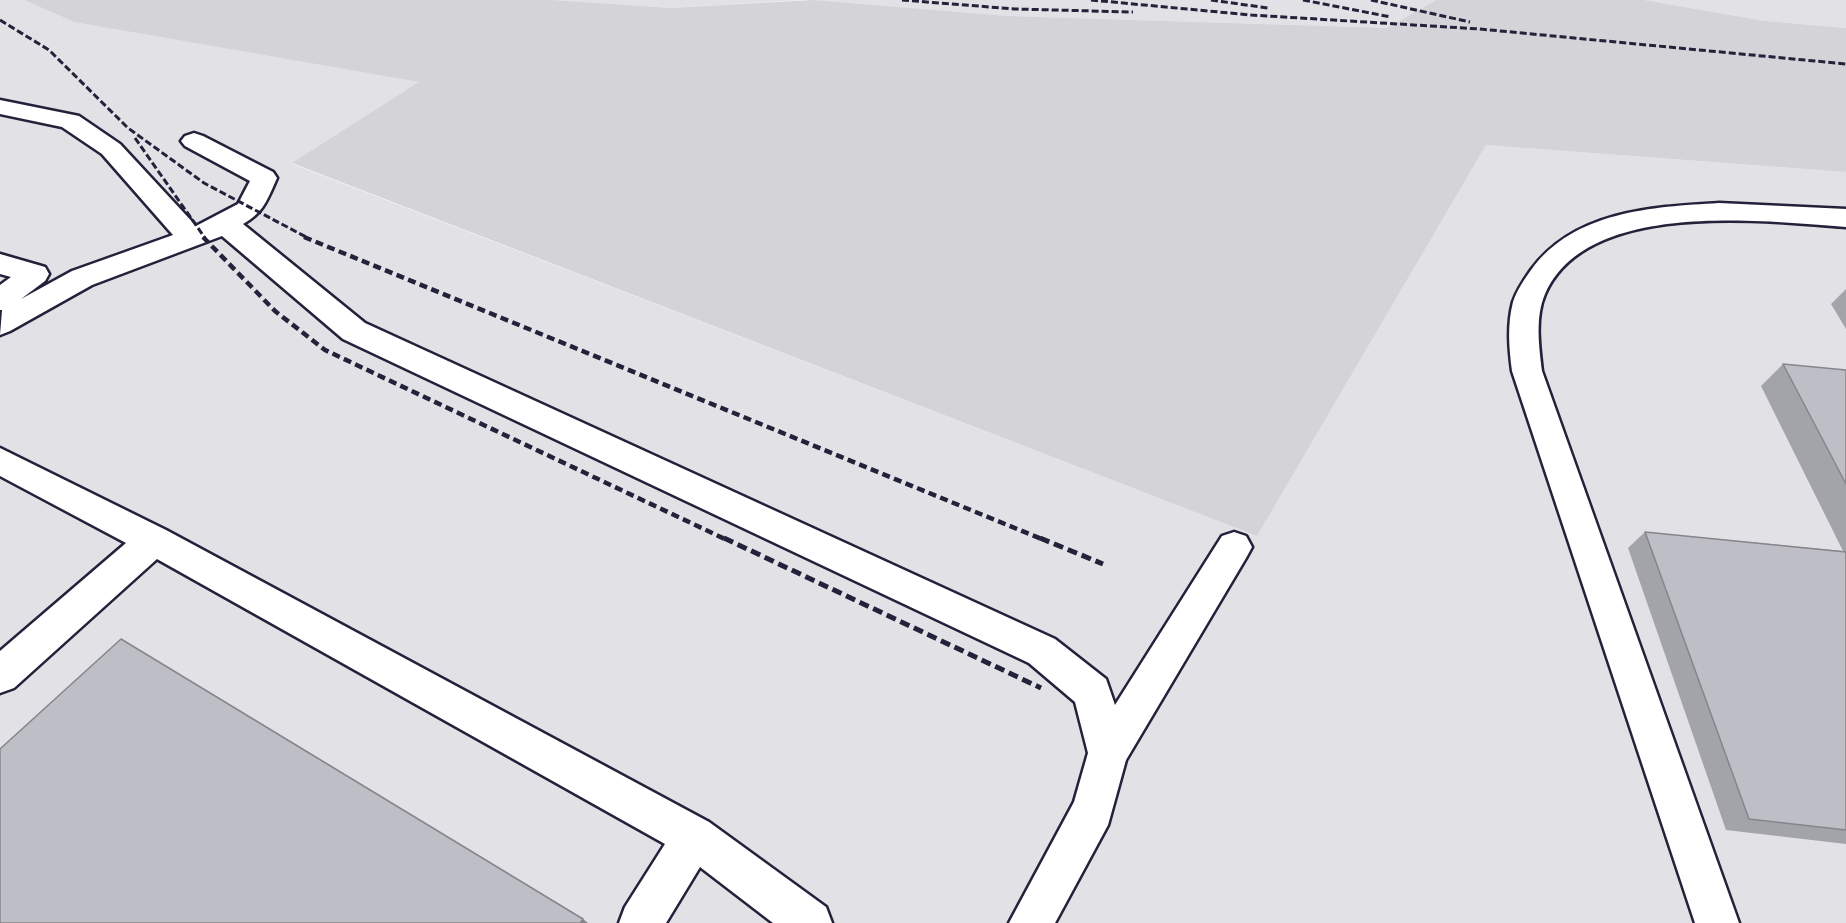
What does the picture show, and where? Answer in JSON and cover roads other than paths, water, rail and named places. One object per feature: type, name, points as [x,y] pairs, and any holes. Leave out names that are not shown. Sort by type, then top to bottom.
[{"type":"lane","points":[[0,107],[70,121],[111,149],[192,239]]},
{"type":"lane","points":[[0,324],[82,278],[192,239],[249,208],[264,178],[194,141]]},
{"type":"lane","points":[[1717,923],[1527,371],[1523,328],[1531,292],[1542,272],[1562,251],[1583,237],[1640,219],[1684,212],[1757,212],[1846,218]]},
{"type":"lane","points":[[224,223],[354,331],[1042,651],[1092,692],[1108,753]]},
{"type":"lane","points":[[0,264],[35,274],[0,300]]},
{"type":"lane","points":[[0,461],[154,540],[694,837],[810,923]]},
{"type":"lane","points":[[0,675],[154,540]]},
{"type":"lane","points":[[1030,923],[1093,810],[1108,753],[1234,547]]},
{"type":"lane","points":[[641,923],[694,837]]},
{"type":"railway","points":[[902,0],[1015,9],[1133,12]]},
{"type":"railway","points":[[1091,0],[1251,15],[1480,29],[1846,64]]},
{"type":"railway","points":[[1211,0],[1268,8]]},
{"type":"railway","points":[[1303,0],[1391,17]]},
{"type":"railway","points":[[1371,0],[1470,22]]},
{"type":"railway","points":[[0,20],[49,50],[128,128],[204,183],[308,238]]},
{"type":"railway","points":[[135,138],[205,238]]},
{"type":"railway","points":[[203,237],[275,311],[325,350],[727,540]]},
{"type":"railway","points":[[304,237],[1044,540]]},
{"type":"railway","points":[[724,538],[1041,688]]},
{"type":"railway","points":[[1040,538],[1103,564]]}]
